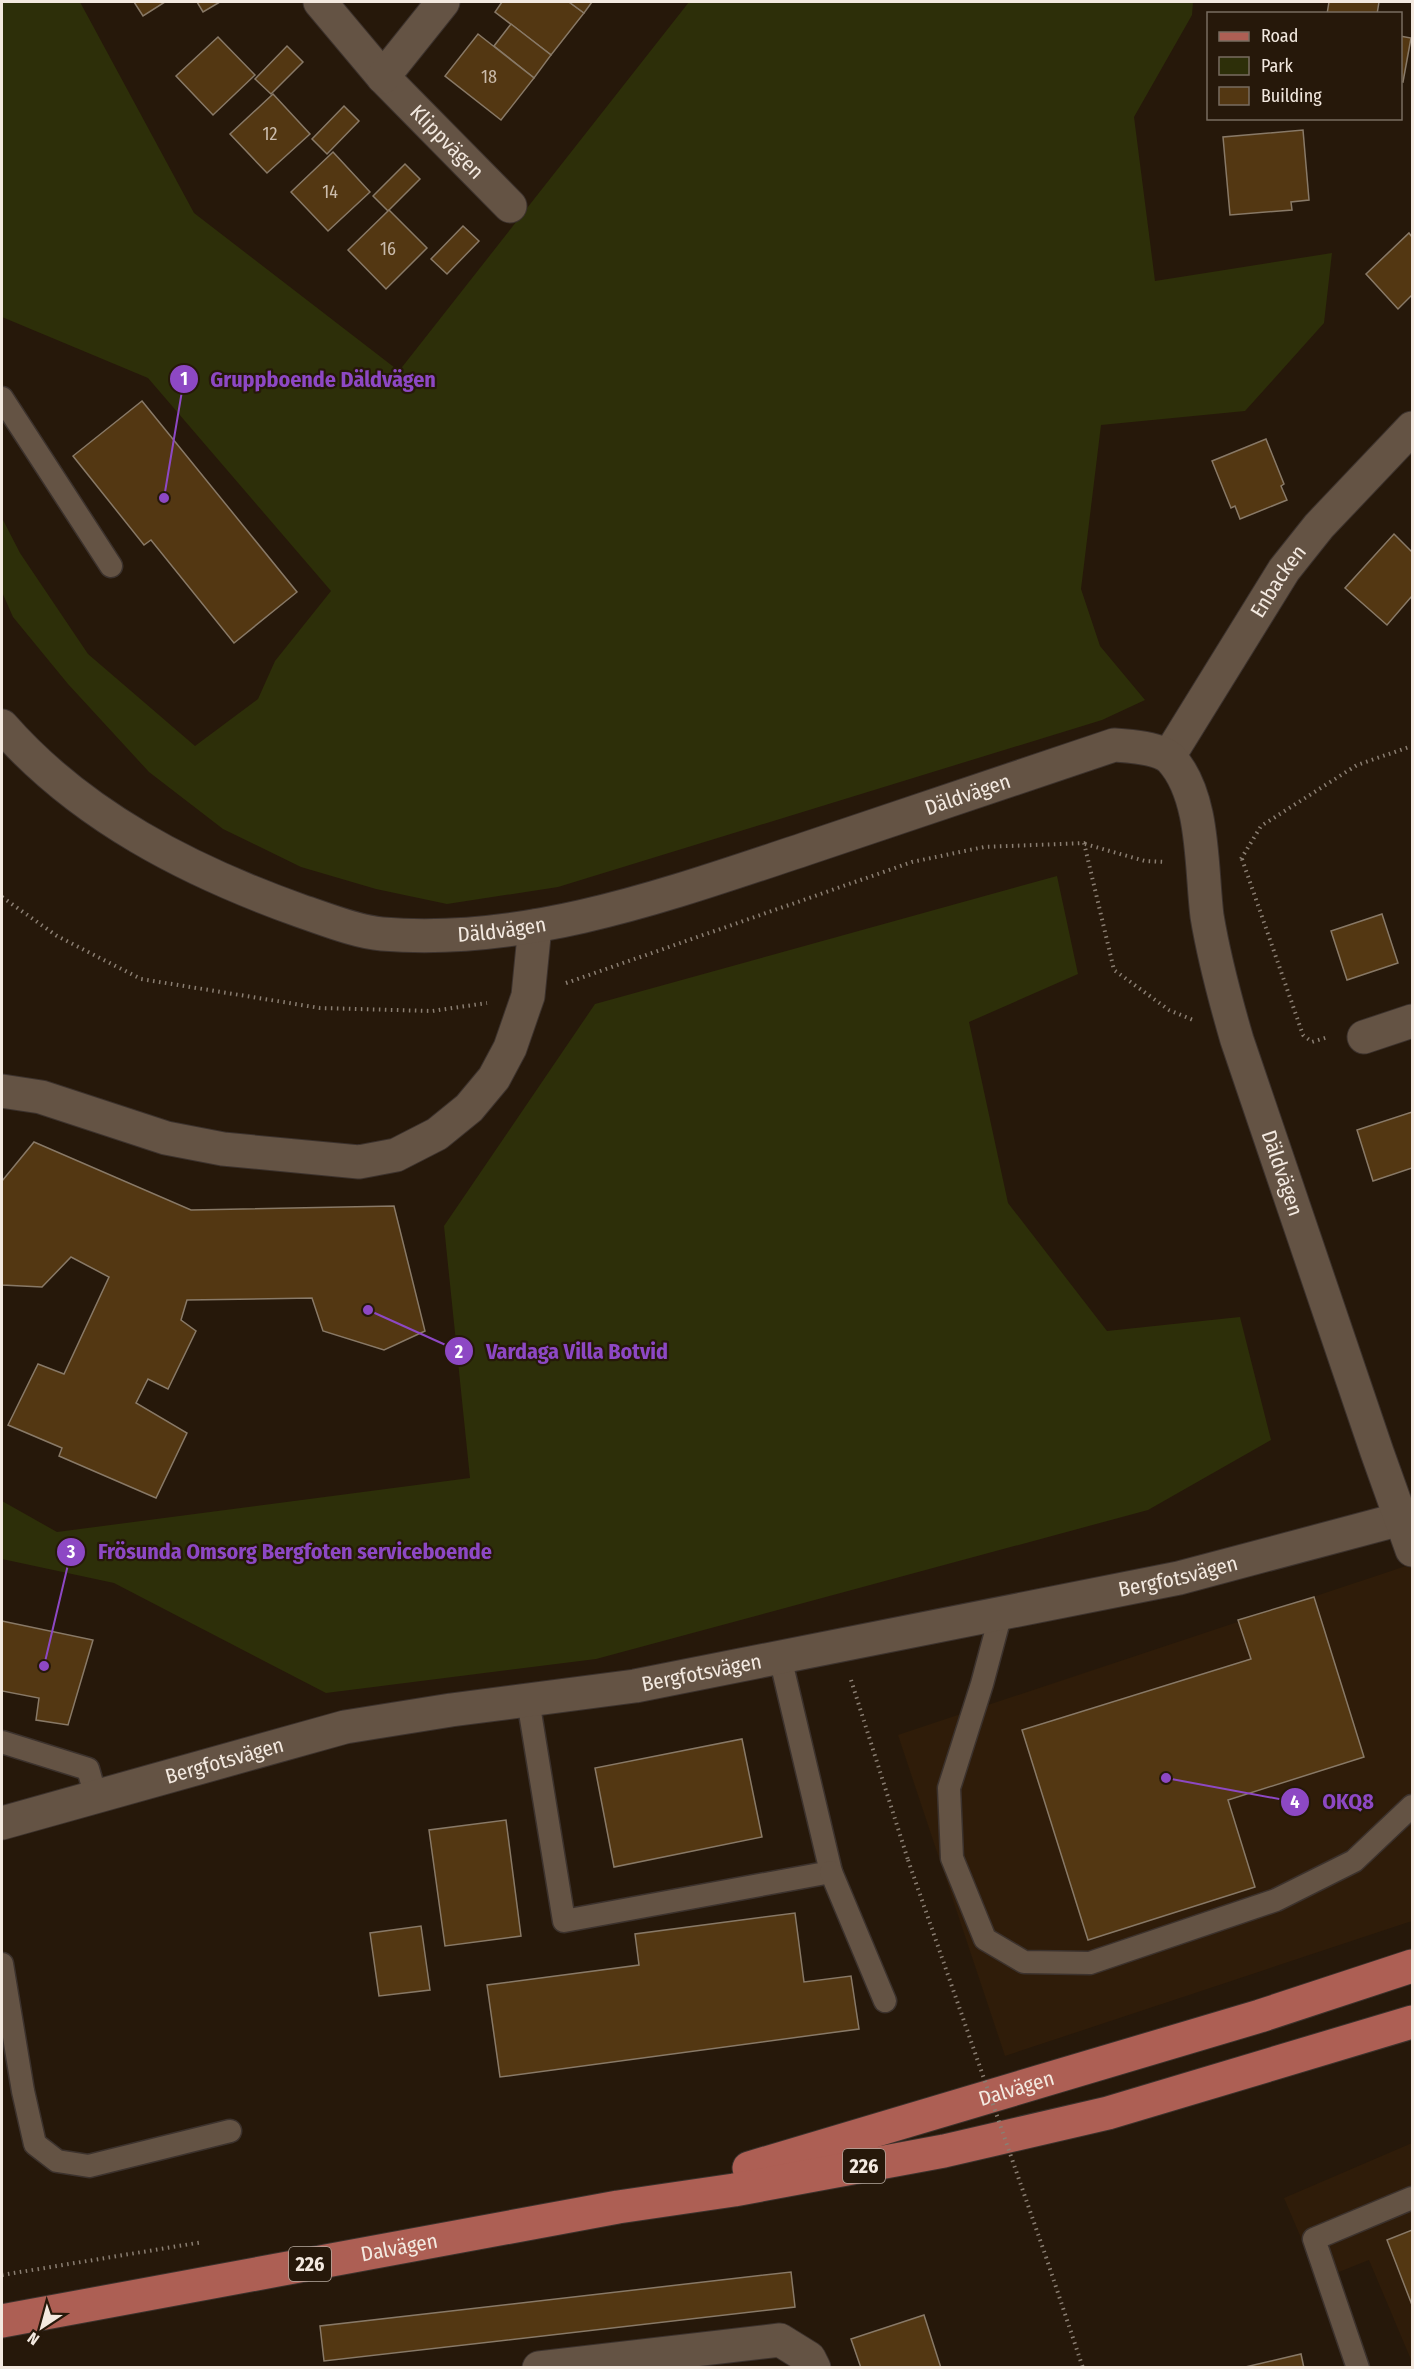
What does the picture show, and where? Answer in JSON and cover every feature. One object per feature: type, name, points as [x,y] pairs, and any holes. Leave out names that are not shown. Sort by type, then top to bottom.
[{"type":"main road","name":"Dalvägen","points":[[618,2207],[1260,2016],[1413,1966]]},
{"type":"main road","name":"Dalvägen","points":[[2,2321],[618,2207],[734,2190],[944,2151],[1108,2113],[1413,2022]]},
{"type":"street","name":"Klippvägen","points":[[320,2],[383,77],[510,206]]},
{"type":"street","points":[[383,77],[443,2]]},
{"type":"street","name":"Enbacken","points":[[1169,756],[1284,570],[1319,526],[1413,428]]},
{"type":"street","name":"Däldvägen","points":[[2,726],[62,784],[117,825],[185,863],[258,896],[378,934],[424,936],[472,934],[535,926],[635,904],[1114,745],[1144,748],[1169,756],[1187,779],[1196,816],[1207,915],[1217,971],[1237,1040],[1377,1452],[1408,1518],[1413,1550]]},
{"type":"street","points":[[2,1091],[41,1097],[166,1138],[234,1150],[359,1162],[396,1155],[437,1134],[469,1108],[494,1078],[510,1048],[528,996],[535,926]]},
{"type":"street","points":[[1364,1037],[1413,1021]]},
{"type":"street","name":"Bergfotsvägen","points":[[2,1823],[345,1727],[635,1686],[1179,1578],[1408,1518]]},
{"type":"street","points":[[538,2367],[780,2340],[809,2358],[814,2367]]},
{"type":"lane","points":[[2,398],[111,566]]},
{"type":"lane","points":[[1001,1613],[982,1684],[949,1788],[952,1858],[985,1939],[1024,1962],[1090,1963],[1276,1900],[1354,1861],[1413,1806]]},
{"type":"lane","points":[[780,1657],[831,1872],[885,2001]]},
{"type":"lane","points":[[528,1700],[564,1921],[831,1872]]},
{"type":"lane","points":[[2,1742],[88,1769],[96,1797]]},
{"type":"lane","points":[[2,1964],[23,2091],[35,2144],[57,2161],[89,2166],[230,2131]]},
{"type":"lane","points":[[1358,2367],[1314,2239],[1413,2198]]},
{"type":"path","points":[[1364,1037],[1349,1029],[1312,1042],[1302,1035],[1242,859],[1261,826],[1358,765],[1413,746]]},
{"type":"path","points":[[2,897],[57,936],[141,979],[320,1008],[432,1011],[528,996],[912,862],[984,847],[1084,843],[1145,861],[1203,864],[1242,859]]},
{"type":"path","points":[[1084,843],[1114,970],[1169,1010],[1237,1040]]},
{"type":"path","points":[[849,1675],[908,1860],[1083,2367]]},
{"type":"path","points":[[980,2074],[991,2070]]},
{"type":"path","points":[[2,2275],[213,2241]]},
{"type":"shaded area","points":[[1412,1564],[1412,1921],[1005,2056],[898,1735]]},
{"type":"shaded area","points":[[1412,2143],[1412,2362],[1369,2260],[1319,2280],[1284,2198]]},
{"type":"green space","points":[[2,2],[80,2],[194,213],[399,371],[689,2],[1193,2],[1192,15],[1134,117],[1155,281],[1332,253],[1324,323],[1245,411],[1101,425],[1081,589],[1100,646],[1145,700],[1102,720],[558,887],[447,904],[376,889],[301,867],[223,829],[149,772],[68,684],[13,617],[2,592],[2,518],[20,553],[88,654],[195,746],[258,699],[275,661],[331,591],[148,378],[2,317]]},
{"type":"green space","points":[[1057,876],[1078,974],[969,1022],[1008,1203],[1107,1331],[1240,1317],[1271,1440],[1148,1510],[596,1659],[326,1693],[114,1583],[2,1559],[2,1501],[57,1532],[470,1478],[444,1226],[595,1004]]},
{"type":"building","points":[[134,2],[165,2],[143,16]]},
{"type":"building","points":[[197,2],[220,2],[203,12]]},
{"type":"building","points":[[502,2],[569,2],[584,13],[551,55],[495,12]]},
{"type":"building","points":[[569,2],[592,2],[584,13]]},
{"type":"building","points":[[1329,2],[1379,2],[1377,12],[1327,12]]},
{"type":"building","points":[[511,24],[551,55],[534,78],[494,46]]},
{"type":"building","points":[[478,34],[534,78],[501,120],[445,76]]},
{"type":"building","points":[[1402,36],[1411,38],[1402,82]]},
{"type":"building","points":[[218,37],[255,75],[213,115],[176,76]]},
{"type":"building","points":[[287,46],[303,62],[271,94],[255,79]]},
{"type":"building","points":[[273,94],[310,134],[267,173],[230,134]]},
{"type":"building","points":[[344,106],[359,121],[327,154],[312,139]]},
{"type":"building","points":[[1303,130],[1309,200],[1291,202],[1292,210],[1230,215],[1223,137]]},
{"type":"building","points":[[333,152],[370,192],[328,231],[291,192]]},
{"type":"building","points":[[405,164],[420,179],[388,211],[373,196]]},
{"type":"building","points":[[389,210],[427,248],[386,289],[348,250]]},
{"type":"building","points":[[463,226],[479,241],[447,274],[431,259]]},
{"type":"building","points":[[1409,233],[1412,237],[1412,295],[1398,309],[1366,274]]},
{"type":"building","points":[[142,401],[297,592],[234,643],[151,540],[144,545],[73,456]]},
{"type":"building","points":[[1266,439],[1284,484],[1281,486],[1287,500],[1240,519],[1235,506],[1231,508],[1212,461]]},
{"type":"building","points":[[1394,534],[1412,552],[1412,596],[1387,625],[1345,588]]},
{"type":"building","points":[[1382,914],[1398,963],[1347,980],[1331,931]]},
{"type":"building","points":[[1412,1112],[1412,1168],[1373,1181],[1357,1130]]},
{"type":"building","points":[[34,1142],[191,1210],[394,1206],[425,1331],[384,1350],[323,1331],[312,1298],[187,1300],[181,1320],[196,1331],[168,1389],[148,1379],[136,1403],[187,1433],[156,1498],[59,1456],[62,1448],[8,1425],[38,1364],[64,1374],[109,1277],[71,1257],[42,1287],[2,1285],[2,1181]]},
{"type":"building","points":[[1314,1597],[1364,1757],[1228,1800],[1255,1887],[1088,1940],[1022,1730],[1251,1659],[1238,1620]]},
{"type":"building","points":[[2,1621],[93,1640],[68,1725],[36,1720],[39,1698],[2,1691]]},
{"type":"building","points":[[742,1739],[762,1837],[614,1867],[595,1768]]},
{"type":"building","points":[[506,1820],[521,1936],[445,1946],[429,1830]]},
{"type":"building","points":[[795,1913],[804,1982],[851,1976],[859,2029],[500,2077],[487,1985],[639,1965],[635,1934]]},
{"type":"building","points":[[421,1926],[430,1990],[379,1996],[370,1933]]},
{"type":"building","points":[[1412,2230],[1412,2305],[1387,2240]]},
{"type":"building","points":[[791,2272],[795,2307],[324,2361],[320,2326]]},
{"type":"building","points":[[924,2315],[941,2368],[861,2368],[851,2339]]},
{"type":"building","points":[[1301,2354],[1304,2368],[1241,2368]]},
{"type":"place","name":"Gruppboende Däldvägen","points":[[164,498]]},
{"type":"place","name":"Vardaga Villa Botvid","points":[[368,1310]]},
{"type":"place","name":"Frösunda Omsorg Bergfoten serviceboende","points":[[44,1666]]},
{"type":"place","name":"OKQ8","points":[[1166,1778]]}]
